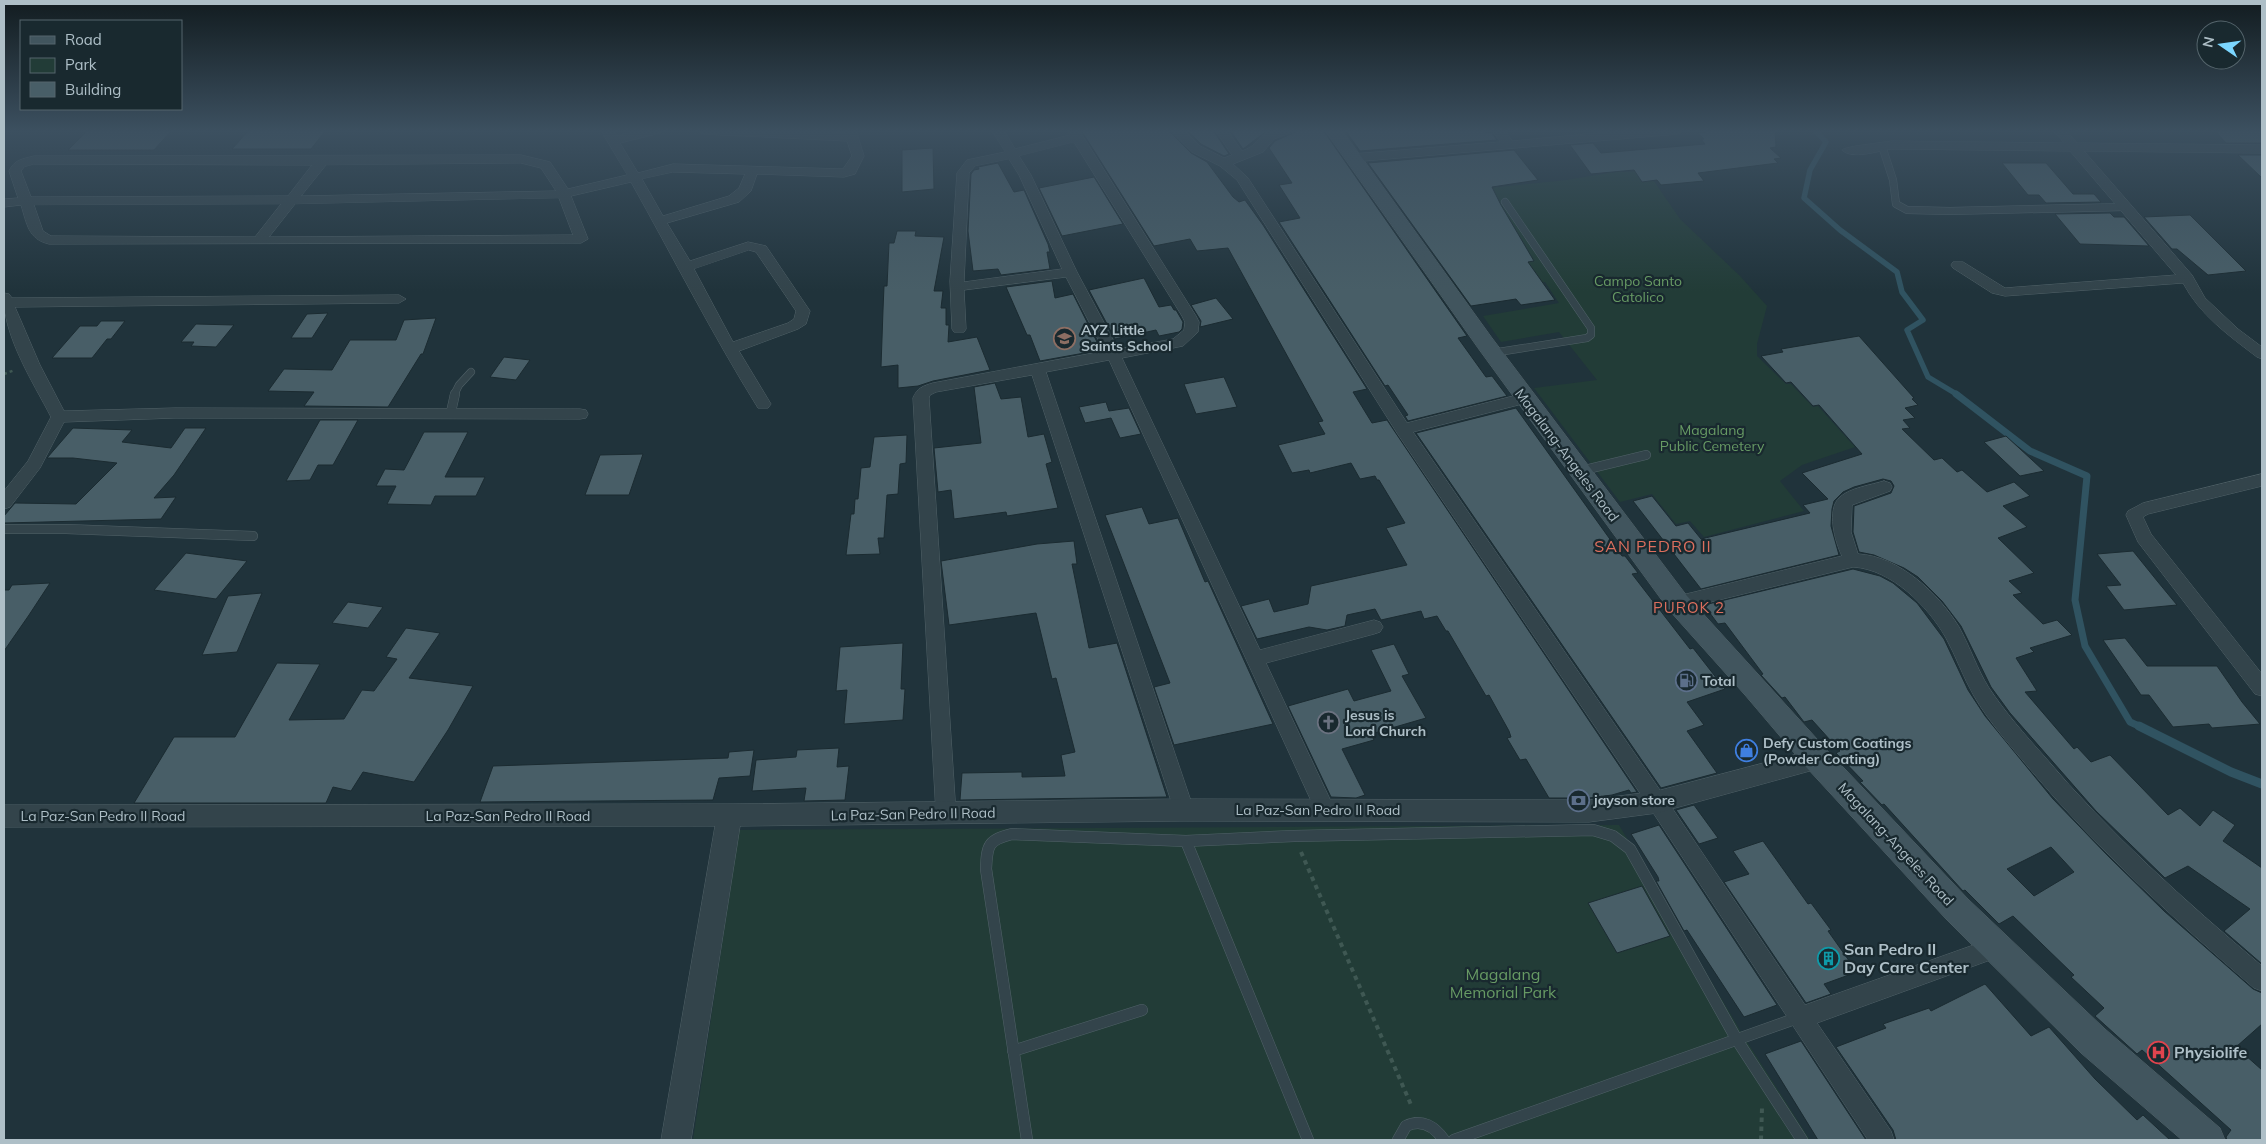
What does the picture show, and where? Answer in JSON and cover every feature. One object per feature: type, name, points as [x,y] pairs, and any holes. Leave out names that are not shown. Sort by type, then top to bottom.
[{"type":"main road","name":"Magalang-Angeles Road","points":[[1370,183],[1525,398],[1678,603],[1755,687],[1817,759],[1996,948],[2094,1041],[2208,1140]]},
{"type":"street","points":[[18,183],[37,232],[40,237],[49,240],[580,239],[564,194],[558,183]]},
{"type":"street","points":[[259,240],[305,183]]},
{"type":"street","points":[[4,204],[24,201],[291,200],[564,194],[608,183]]},
{"type":"street","points":[[639,183],[686,267],[700,299],[763,404]]},
{"type":"street","points":[[660,221],[734,199],[744,194],[749,183]]},
{"type":"street","points":[[959,329],[957,287],[962,183]]},
{"type":"street","points":[[1029,183],[1070,272],[1113,354],[1325,810]]},
{"type":"street","points":[[946,814],[921,398],[923,392],[933,388],[1178,343],[1191,332],[1192,322],[1106,183]]},
{"type":"street","points":[[1245,183],[1403,429],[1802,1017],[1882,1140]]},
{"type":"street","points":[[2105,183],[2186,278],[2199,300],[2234,332],[2262,354]]},
{"type":"street","points":[[686,267],[748,246],[756,246],[761,249],[803,311],[801,321],[793,326],[730,349]]},
{"type":"street","points":[[1958,264],[1997,290],[2005,292],[2186,278]]},
{"type":"street","points":[[957,287],[1070,272]]},
{"type":"street","points":[[60,417],[32,365],[5,300],[399,299]]},
{"type":"street","points":[[1037,368],[1184,810]]},
{"type":"street","points":[[1403,429],[1525,398]]},
{"type":"street","points":[[60,417],[174,413],[451,412],[580,414]]},
{"type":"street","points":[[4,503],[39,456],[60,417]]},
{"type":"street","points":[[2262,480],[2143,509],[2134,515],[2144,537],[2262,688]]},
{"type":"street","points":[[1853,560],[1842,535],[1841,520],[1844,502],[1850,498],[1884,487]]},
{"type":"street","points":[[1678,603],[1853,560],[1878,564],[1895,573],[1934,608],[1957,639],[1987,702],[2047,775],[2189,918],[2262,980]]},
{"type":"street","points":[[1255,659],[1374,627]]},
{"type":"street","name":"La Paz-San Pedro II Road","points":[[4,816],[729,816],[1184,810],[1589,811],[1657,802],[1817,759]]},
{"type":"street","points":[[676,1140],[729,816]]},
{"type":"street","points":[[1802,1017],[1996,948]]},
{"type":"lane","points":[[1893,183],[1895,201],[1901,208],[1950,212],[2125,207]]},
{"type":"lane","points":[[1492,353],[1587,338],[1591,335],[1591,328],[1587,320],[1504,202]]},
{"type":"lane","points":[[451,412],[453,396],[458,385],[471,372]]},
{"type":"lane","points":[[1579,471],[1646,455]]},
{"type":"lane","points":[[4,529],[47,528],[171,535],[253,536]]},
{"type":"lane","points":[[1026,1140],[986,869],[987,850],[996,838],[1012,834],[1186,840],[1593,830],[1608,833],[1621,839],[1630,849],[1737,1040],[1802,1140]]},
{"type":"lane","points":[[1186,840],[1308,1140]]},
{"type":"lane","points":[[1013,1051],[1142,1010]]},
{"type":"lane","points":[[1454,1140],[1802,1017]]},
{"type":"lane","points":[[1398,1140],[1404,1128],[1411,1123],[1419,1122],[1435,1128],[1444,1140]]},
{"type":"path","points":[[1294,836],[1419,1122]]},
{"type":"green space","points":[[1534,183],[1656,183],[1680,219],[1740,276],[1767,306],[1757,344],[1757,356],[1786,384],[1791,384],[1813,407],[1818,406],[1855,447],[1802,465],[1780,481],[1804,511],[1704,537],[1690,521],[1676,524],[1652,494],[1620,502],[1534,388],[1597,380],[1559,332],[1501,342],[1483,316],[1559,303],[1545,282],[1530,285],[1480,189]]},
{"type":"green space","name":"Magalang Memorial Park","points":[[1619,825],[1744,1037],[1810,1140],[693,1140],[739,830]]},
{"type":"building","points":[[902,183],[934,183],[934,189],[902,192]]},
{"type":"building","points":[[971,183],[1009,183],[1014,192],[1024,190],[1048,244],[1050,252],[1047,252],[1050,269],[1001,275],[998,269],[973,271],[968,231]]},
{"type":"building","points":[[1062,183],[1098,183],[1123,224],[1062,236],[1039,188]]},
{"type":"building","points":[[1115,183],[1223,183],[1239,202],[1245,200],[1263,225],[1367,389],[1353,392],[1372,423],[1387,420],[1637,792],[1631,793],[1629,790],[1612,795],[1589,798],[1549,798],[1526,759],[1520,760],[1507,738],[1511,737],[1509,731],[1489,695],[1486,696],[1448,631],[1446,631],[1437,616],[1424,619],[1421,611],[1381,620],[1375,609],[1347,615],[1345,626],[1327,630],[1309,627],[1257,639],[1241,606],[1269,599],[1274,612],[1308,604],[1311,586],[1407,565],[1386,528],[1405,523],[1379,480],[1375,476],[1360,479],[1351,463],[1310,473],[1309,470],[1292,473],[1278,445],[1325,434],[1318,422],[1323,421],[1228,248],[1197,251],[1190,239],[1154,246]]},
{"type":"building","points":[[1360,183],[1467,336],[1458,338],[1486,377],[1492,376],[1507,396],[1408,421],[1405,416],[1408,415],[1388,385],[1385,386],[1279,222],[1300,218],[1279,185]]},
{"type":"building","points":[[1383,183],[1516,183],[1492,187],[1534,261],[1528,262],[1555,300],[1521,305],[1516,299],[1471,306]]},
{"type":"building","points":[[2019,183],[2064,183],[2073,194],[2094,194],[2101,202],[2046,203],[2039,195],[2028,195]]},
{"type":"building","points":[[2110,213],[2114,217],[2124,217],[2149,246],[2080,244],[2055,214]]},
{"type":"building","points":[[2190,215],[2246,271],[2208,275],[2177,249],[2172,249],[2144,217]]},
{"type":"building","points":[[897,231],[916,231],[915,236],[944,237],[934,291],[943,291],[941,308],[946,308],[946,325],[949,325],[948,342],[977,337],[990,370],[933,381],[918,386],[898,388],[898,365],[881,367],[884,286],[887,286],[889,243],[894,243]]},
{"type":"building","points":[[1144,278],[1159,307],[1171,305],[1176,310],[1183,322],[1182,329],[1179,332],[1159,336],[1156,330],[1115,339],[1089,290]]},
{"type":"building","points":[[1052,281],[1055,298],[1073,294],[1101,350],[1040,361],[1030,335],[1027,335],[1006,287]]},
{"type":"building","points":[[1216,298],[1233,319],[1200,327],[1201,321],[1191,305]]},
{"type":"building","points":[[328,313],[312,338],[291,338],[307,314]]},
{"type":"building","points":[[436,318],[423,354],[421,354],[388,407],[304,406],[314,392],[268,391],[284,369],[332,370],[350,340],[396,340],[404,320]]},
{"type":"building","points":[[101,321],[125,321],[111,339],[107,339],[92,358],[52,358],[80,326],[97,326]]},
{"type":"building","points":[[196,324],[234,325],[216,347],[191,346],[194,342],[181,342]]},
{"type":"building","points":[[1859,336],[1914,398],[1912,399],[1918,405],[1905,408],[1915,418],[1903,420],[1910,428],[1902,429],[1934,460],[1942,458],[1957,472],[1962,470],[1987,492],[2014,482],[2030,496],[2003,506],[2027,527],[1998,538],[2034,573],[2009,581],[2022,593],[2013,595],[2043,624],[2057,620],[2072,635],[2030,648],[2034,652],[2016,658],[2037,691],[2025,692],[2074,749],[2077,747],[2091,762],[2110,755],[2168,815],[2180,808],[2200,826],[2213,810],[2235,825],[2223,841],[2262,868],[2262,964],[2224,931],[2250,909],[2188,866],[2165,878],[2096,811],[2010,713],[1991,687],[1961,626],[1942,601],[1918,577],[1904,568],[1874,555],[1859,552],[1853,532],[1854,506],[1891,493],[1894,486],[1891,481],[1883,479],[1854,487],[1843,492],[1834,501],[1831,526],[1839,555],[1701,589],[1633,501],[1652,496],[1676,526],[1688,523],[1701,539],[1810,513],[1803,505],[1828,499],[1802,473],[1862,454],[1819,405],[1813,406],[1791,382],[1786,383],[1761,356],[1783,352],[1781,349]]},
{"type":"building","points":[[504,357],[530,360],[516,380],[490,377]]},
{"type":"building","points":[[1224,377],[1237,407],[1196,414],[1184,384]]},
{"type":"building","points":[[995,383],[1001,399],[1021,397],[1028,437],[1044,434],[1052,462],[1046,464],[1058,508],[1007,516],[1006,512],[954,519],[951,490],[938,492],[934,448],[981,443],[974,387]]},
{"type":"building","points":[[1106,402],[1109,411],[1129,408],[1141,434],[1120,438],[1111,418],[1085,423],[1079,407]]},
{"type":"building","points":[[1516,408],[1622,556],[1625,556],[1638,573],[1632,574],[1690,649],[1693,648],[1725,689],[1687,702],[1704,725],[1687,731],[1717,773],[1661,788],[1416,433]]},
{"type":"building","points":[[320,420],[358,420],[333,465],[318,465],[310,480],[286,481]]},
{"type":"building","points":[[73,428],[132,430],[122,442],[171,448],[185,428],[206,428],[174,475],[154,498],[176,497],[161,519],[4,523],[4,516],[15,503],[76,504],[117,463],[73,458],[47,458]]},
{"type":"building","points":[[424,432],[468,432],[445,477],[485,477],[476,496],[435,496],[431,505],[387,504],[396,486],[376,486],[385,469],[404,470]]},
{"type":"building","points":[[907,435],[906,463],[900,464],[898,494],[887,495],[884,538],[878,538],[880,554],[846,555],[851,514],[854,514],[855,499],[858,499],[861,468],[870,467],[874,437]]},
{"type":"building","points":[[2006,436],[2044,471],[2020,476],[1984,442]]},
{"type":"building","points":[[643,454],[629,495],[585,495],[600,455]]},
{"type":"building","points":[[1142,507],[1149,524],[1178,518],[1205,582],[1208,581],[1273,724],[1174,745],[1154,687],[1170,683],[1105,515]]},
{"type":"building","points":[[1074,541],[1077,564],[1072,564],[1089,648],[1117,643],[1167,797],[960,800],[962,773],[1022,772],[1022,777],[1065,776],[1061,755],[1075,752],[1056,678],[1052,679],[1036,613],[949,625],[941,561],[1037,544]]},
{"type":"building","points":[[2133,551],[2177,605],[2124,610],[2106,586],[2121,585],[2097,554]]},
{"type":"building","points":[[186,553],[247,561],[216,599],[154,590]]},
{"type":"building","points":[[1853,569],[1880,576],[1893,583],[1917,603],[1944,639],[1968,690],[1985,716],[2053,799],[2164,911],[2253,989],[2262,993],[2262,1024],[2236,1047],[2262,1070],[2262,1140],[2227,1140],[2226,1137],[2231,1130],[2142,1050],[2137,1054],[2095,1016],[2104,1008],[2071,977],[2074,975],[2013,916],[1999,924],[1965,890],[1963,891],[1884,804],[1882,805],[1860,782],[1863,781],[1836,753],[1840,751],[1812,720],[1804,722],[1785,697],[1782,698],[1761,675],[1763,674],[1725,623],[1718,624],[1704,605]],"holes":[[[2051,847],[2074,872],[2034,896],[2007,869]]]},
{"type":"building","points":[[50,583],[4,651],[4,590],[9,590],[12,585]]},
{"type":"building","points":[[262,593],[237,652],[202,655],[228,596]]},
{"type":"building","points":[[348,602],[383,607],[368,628],[332,623]]},
{"type":"building","points":[[406,628],[440,633],[409,678],[473,686],[448,730],[414,782],[363,772],[351,791],[333,787],[326,803],[134,803],[174,737],[235,737],[277,663],[320,664],[289,720],[344,719],[362,690],[374,691],[397,659],[386,657]]},
{"type":"building","points":[[2125,638],[2147,666],[2217,666],[2260,724],[2212,728],[2209,724],[2173,727],[2149,695],[2141,695],[2103,640]]},
{"type":"building","points":[[903,643],[901,689],[905,689],[903,720],[844,724],[847,690],[836,691],[840,647]]},
{"type":"building","points":[[1394,644],[1409,674],[1402,676],[1426,718],[1371,734],[1374,740],[1342,749],[1365,795],[1356,798],[1331,797],[1288,706],[1348,689],[1354,701],[1391,691],[1371,650]]},
{"type":"building","points":[[839,748],[837,767],[849,766],[845,800],[804,801],[806,788],[752,791],[756,760],[796,757],[797,750]]},
{"type":"building","points":[[754,750],[750,776],[719,778],[713,800],[480,802],[493,766],[728,758],[729,752]]},
{"type":"building","points":[[1694,805],[1718,838],[1699,844],[1676,810]]},
{"type":"building","points":[[1659,825],[1777,1005],[1744,1017],[1687,930],[1684,931],[1656,881],[1659,881],[1658,877],[1631,834]]},
{"type":"building","points":[[1763,841],[1808,904],[1811,903],[1831,930],[1828,931],[1857,972],[1824,984],[1831,994],[1806,1003],[1724,882],[1749,874],[1733,851]]},
{"type":"building","points":[[1642,886],[1670,936],[1617,953],[1588,903]]},
{"type":"building","points":[[1985,984],[2031,1036],[2049,1027],[2095,1079],[2137,1120],[2143,1115],[2170,1140],[1896,1140],[1893,1130],[1836,1047],[1886,1028],[1883,1024],[1929,1008],[1931,1011]]},
{"type":"building","points":[[1801,1041],[1866,1140],[1818,1140],[1765,1054]]},
{"type":"waterway","points":[[1807,183],[1804,198],[1840,230],[1897,272],[1902,292],[1923,320],[1907,330],[1928,377],[1958,395]]},
{"type":"waterway","points":[[1956,394],[2030,451],[2087,476],[2075,600],[2085,646],[2130,722],[2141,727]]},
{"type":"waterway","points":[[2141,727],[2231,772],[2262,784]]},
{"type":"place","name":"AYZ Little Saints School","points":[[1065,338]]},
{"type":"place","name":"Total","points":[[1686,681]]},
{"type":"place","name":"Jesus is Lord Church","points":[[1329,723]]},
{"type":"place","name":"Defy Custom Coatings (Powder Coating)","points":[[1747,751]]},
{"type":"place","name":"jayson store","points":[[1578,800]]},
{"type":"place","name":"San Pedro II Day Care Center","points":[[1828,958]]},
{"type":"place","name":"Physiolife","points":[[2158,1052]]},
{"type":"district","name":"SAN PEDRO II","points":[[1653,546]]},
{"type":"district","name":"PUROK 2","points":[[1689,607]]},
{"type":"park label","name":"Campo Santo Catolico","points":[[1638,290]]},
{"type":"park label","name":"Magalang Public Cemetery","points":[[1712,438]]}]
